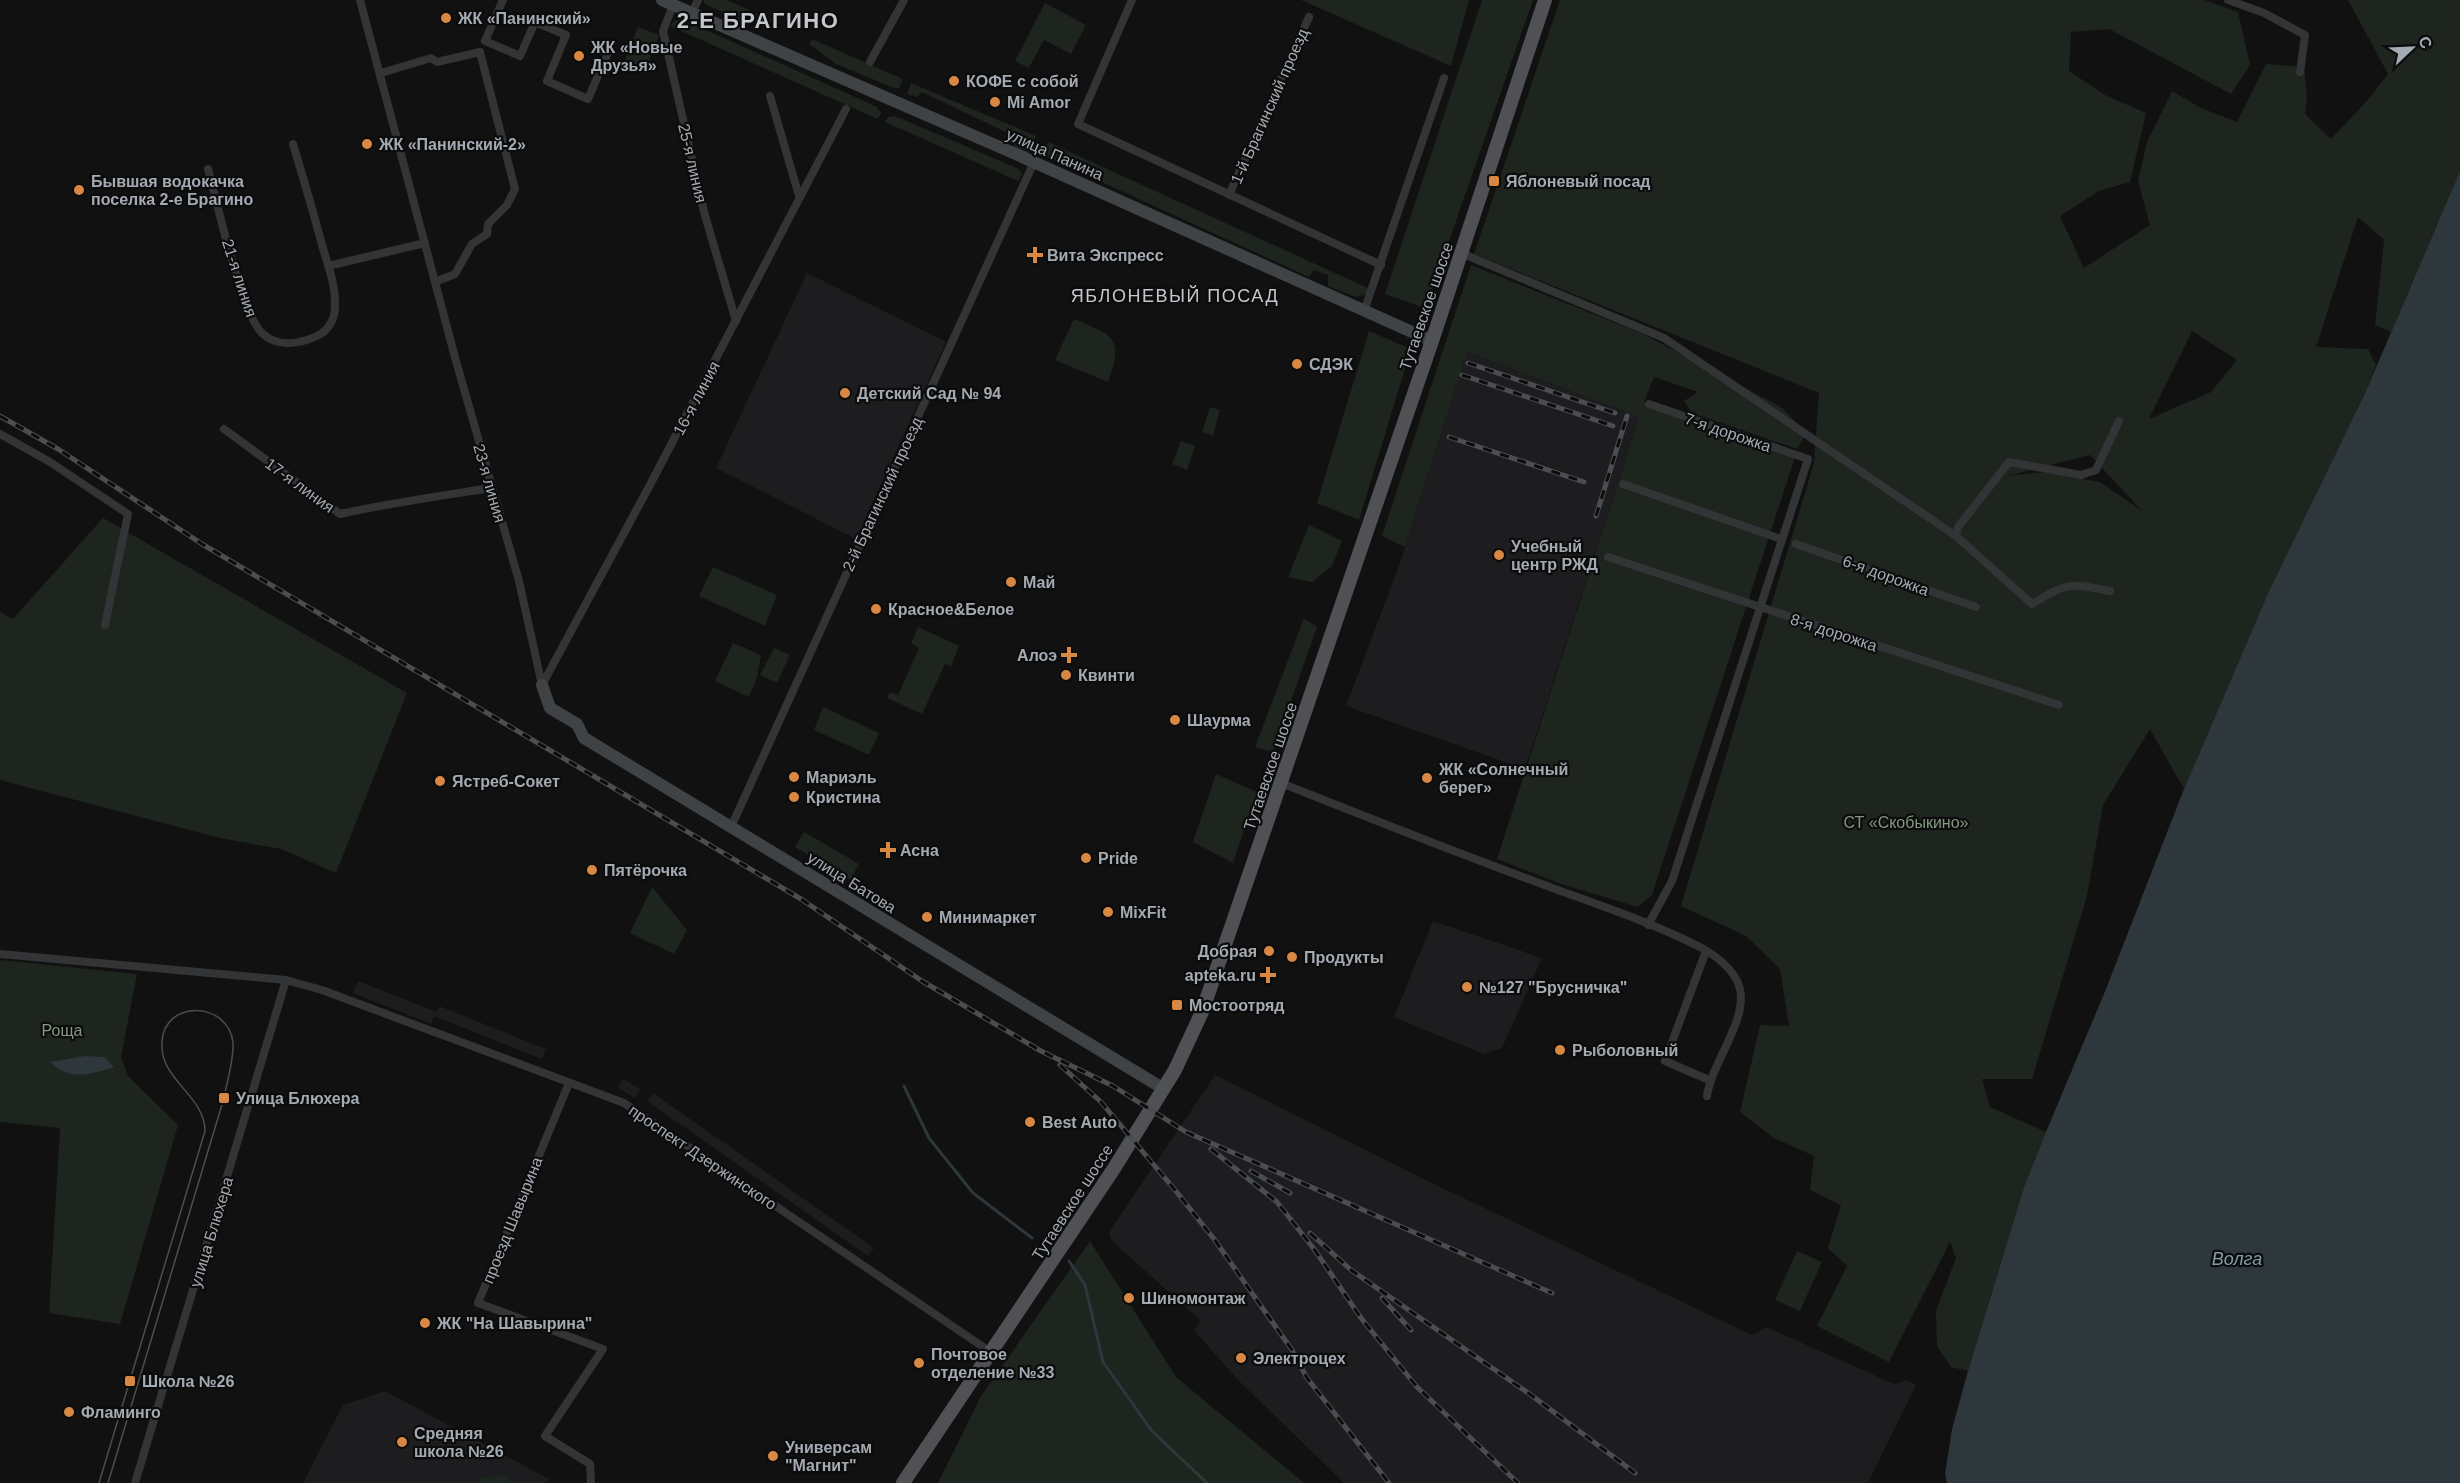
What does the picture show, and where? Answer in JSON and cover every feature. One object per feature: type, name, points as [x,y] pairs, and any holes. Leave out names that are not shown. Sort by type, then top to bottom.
[{"type":"main road","name":"Тутаевское шоссе","points":[[903,1483],[992,1353],[1164,1089],[1186,1048],[1208,996],[1281,783],[1432,341],[1545,0]]},
{"type":"street","name":"23-я линия","points":[[360,0],[491,488],[519,580],[542,685]]},
{"type":"street","points":[[503,0],[485,41],[520,56],[535,22],[566,35],[547,81],[588,99],[610,48]]},
{"type":"street","points":[[692,13],[698,0]]},
{"type":"street","points":[[870,62],[904,0]]},
{"type":"street","points":[[1132,0],[1078,124],[1381,265]]},
{"type":"street","points":[[2228,0],[2264,13],[2305,35],[2300,72]]},
{"type":"street","name":"улица Панина","points":[[668,2],[1034,162],[1432,341]]},
{"type":"street","name":"25-я линия","points":[[668,2],[663,31],[704,212],[736,321]]},
{"type":"street","name":"1-й Брагинский проезд","points":[[1229,195],[1309,17]]},
{"type":"street","points":[[381,73],[431,58],[437,62],[480,52],[515,189],[507,205],[488,224],[487,234],[472,244],[462,267],[455,274],[435,282]]},
{"type":"street","points":[[1364,311],[1444,78]]},
{"type":"street","points":[[770,96],[799,196]]},
{"type":"street","name":"16-я линия","points":[[542,685],[846,109]]},
{"type":"street","points":[[293,144],[328,266],[425,243]]},
{"type":"street","name":"2-й Брагинский проезд","points":[[731,827],[1034,162]]},
{"type":"street","name":"21-я линия","points":[[208,169],[242,289],[260,331],[266,336],[287,344],[312,338],[329,327],[334,317],[334,290],[328,266]]},
{"type":"street","points":[[1461,253],[1665,338],[1956,536],[2032,604],[2061,586],[2082,586],[2110,591]]},
{"type":"street","name":"7-я дорожка","points":[[1649,404],[1808,459],[1781,539]]},
{"type":"street","points":[[1956,536],[1958,527],[2009,462],[2081,475],[2096,470],[2119,421]]},
{"type":"street","name":"17-я линия","points":[[224,429],[340,514],[415,498],[435,499],[491,488]]},
{"type":"street","points":[[0,434],[50,462],[128,514],[105,624]]},
{"type":"street","points":[[1623,484],[1781,539],[1672,881],[1648,925]]},
{"type":"street","name":"6-я дорожка","points":[[1796,544],[1976,608]]},
{"type":"street","name":"8-я дорожка","points":[[1608,557],[2059,705]]},
{"type":"street","name":"улица Батова","points":[[542,685],[550,708],[577,724],[584,738],[1164,1089]]},
{"type":"street","points":[[1281,783],[1648,925],[1706,951],[1734,976],[1740,989],[1740,1008],[1709,1080],[1707,1096]]},
{"type":"street","points":[[1706,951],[1665,1061],[1709,1080]]},
{"type":"street","name":"проспект Дзержинского","points":[[0,954],[286,980],[322,990],[624,1104],[992,1353]]},
{"type":"street","name":"улица Блюхера","points":[[135,1483],[286,980]]},
{"type":"street","name":"проезд Шавырина","points":[[569,1083],[478,1303],[603,1349],[544,1436],[590,1464],[591,1483]]},
{"type":"shaded area","points":[[807,273],[946,342],[856,539],[716,468]]},
{"type":"shaded area","name":"Учебный центр РЖД","points":[[1467,352],[1639,417],[1525,769],[1346,706],[1400,563]]},
{"type":"shaded area","name":"№127 \"Брусничка\"","points":[[1433,921],[1542,958],[1502,1048],[1484,1054],[1394,1017]]},
{"type":"shaded area","points":[[358,981],[437,1012],[439,1006],[546,1049],[542,1059],[434,1016],[431,1024],[353,993]]},
{"type":"shaded area","points":[[1215,1075],[1436,1185],[1752,1335],[1766,1327],[1894,1384],[1907,1380],[1916,1385],[1868,1483],[1344,1483],[1237,1379],[1194,1330],[1201,1321],[1111,1240],[1109,1232]]},
{"type":"shaded area","points":[[623,1079],[640,1089],[635,1098],[618,1088]]},
{"type":"shaded area","points":[[653,1093],[874,1248],[868,1256],[647,1101]]},
{"type":"shaded area","name":"Средняя школа №26","points":[[385,1391],[549,1479],[547,1483],[303,1483],[343,1405]]},
{"type":"green space","points":[[703,0],[727,0],[771,20],[768,27],[741,21],[705,4]]},
{"type":"green space","points":[[1301,0],[1469,0],[1451,66]]},
{"type":"green space","points":[[1482,0],[1533,0],[1424,313],[1425,308],[1385,294]]},
{"type":"green space","name":"СТ «Скобыкино»","points":[[1560,0],[2204,0],[2238,12],[2250,65],[2231,94],[2109,29],[2071,32],[2069,71],[2105,95],[2146,113],[2130,182],[2099,191],[2060,216],[2084,268],[2150,225],[2138,181],[2147,142],[2172,91],[2201,108],[2237,122],[2266,64],[2304,67],[2307,97],[2305,114],[2331,139],[2367,101],[2388,74],[2348,0],[2460,0],[2460,171],[2391,332],[2375,325],[2384,240],[2358,217],[2316,347],[2368,349],[2376,365],[2366,391],[2269,591],[2184,789],[2150,729],[2103,805],[2087,896],[2032,1079],[1982,1079],[1990,1107],[2046,1132],[2024,1187],[1968,1371],[1951,1367],[1937,1346],[1936,1311],[1956,1258],[1950,1242],[1889,1362],[1817,1326],[1847,1266],[1828,1248],[1841,1205],[1810,1190],[1814,1156],[1774,1138],[1740,1112],[1760,1025],[1789,1026],[1780,969],[1746,936],[1681,906],[1814,463],[1819,393],[1474,254]],"holes":[[[2192,331],[2237,360],[2211,392],[2149,419]],[[2090,455],[2141,510],[2100,482],[2044,472],[2008,476]]]},
{"type":"green space","points":[[1045,3],[1086,25],[1071,54],[1044,40],[1029,68],[1015,61]]},
{"type":"green space","points":[[682,19],[877,107],[881,113],[878,119],[670,26],[675,20]]},
{"type":"green space","points":[[638,27],[659,35],[644,74],[623,66]]},
{"type":"green space","points":[[812,39],[903,79],[899,88],[836,64],[809,44]]},
{"type":"green space","points":[[911,83],[1036,136],[1028,154],[1015,149],[1014,136],[922,92],[917,97],[907,94]]},
{"type":"green space","points":[[895,116],[1019,169],[1022,174],[1018,181],[885,122],[888,117]]},
{"type":"green space","points":[[1048,142],[1370,289],[1368,294],[1356,297],[1328,286],[1328,275],[1314,270],[1309,277],[1047,157],[1044,151]]},
{"type":"green space","points":[[1471,265],[1643,334],[1781,407],[1807,433],[1797,449],[1692,413],[1684,401],[1698,392],[1654,377],[1644,402],[1796,454],[1652,895],[1638,907],[1561,884],[1497,859],[1639,417],[1467,352],[1405,547],[1382,536]]},
{"type":"green space","points":[[1074,319],[1098,329],[1112,340],[1115,356],[1108,382],[1055,360]]},
{"type":"green space","points":[[1369,331],[1411,349],[1359,520],[1317,503]]},
{"type":"green space","points":[[1210,407],[1220,410],[1213,436],[1202,432]]},
{"type":"green space","points":[[1181,441],[1195,446],[1187,470],[1172,464]]},
{"type":"green space","points":[[103,518],[407,693],[336,873],[281,849],[220,838],[0,780],[0,612],[13,619]]},
{"type":"green space","points":[[1309,525],[1342,541],[1332,566],[1312,582],[1288,577]]},
{"type":"green space","points":[[713,567],[777,595],[765,626],[699,596]]},
{"type":"green space","points":[[1304,618],[1317,627],[1273,752],[1255,747]]},
{"type":"green space","points":[[918,627],[959,646],[951,666],[945,664],[922,714],[887,698],[890,692],[898,695],[919,648],[911,643]]},
{"type":"green space","points":[[733,643],[761,655],[757,678],[749,697],[715,681]]},
{"type":"green space","points":[[774,648],[790,655],[777,683],[760,675]]},
{"type":"green space","points":[[823,707],[879,733],[869,755],[814,730]]},
{"type":"green space","points":[[1216,774],[1257,792],[1233,863],[1193,842]]},
{"type":"green space","points":[[804,832],[859,864],[850,880],[795,847]]},
{"type":"green space","points":[[652,887],[687,930],[674,954],[630,933]]},
{"type":"green space","name":"Роща","points":[[0,960],[137,974],[121,1057],[128,1076],[178,1125],[120,1324],[49,1313],[60,1128],[0,1122]]},
{"type":"green space","points":[[1090,1241],[1176,1377],[1304,1483],[938,1483],[981,1396]]},
{"type":"green space","points":[[1797,1251],[1822,1262],[1800,1311],[1775,1300]]},
{"type":"green space","points":[[505,1476],[512,1483],[476,1483],[480,1479]]},
{"type":"water","name":"Волга","points":[[2460,171],[2460,1483],[1947,1483],[1945,1474],[1952,1429],[2024,1187],[2106,989],[2184,789],[2269,591],[2366,391]]},
{"type":"water","points":[[85,1056],[104,1057],[114,1067],[80,1075],[65,1072],[50,1062]]},
{"type":"waterway","points":[[904,1086],[929,1138],[973,1193],[1032,1238]]},
{"type":"waterway","points":[[1069,1261],[1085,1285],[1103,1362],[1152,1431],[1207,1483]]},
{"type":"tram line","points":[[99,1483],[205,1131],[198,1107],[167,1067],[162,1042],[165,1028],[173,1018],[184,1012],[209,1013],[220,1019],[229,1029],[233,1043],[224,1098],[108,1483]]},
{"type":"railway","points":[[1468,363],[1615,413]]},
{"type":"railway","points":[[1462,375],[1613,426]]},
{"type":"railway","points":[[0,416],[58,449],[202,544],[801,899],[922,981],[1041,1051],[1113,1086],[1186,1132],[1552,1293]]},
{"type":"railway","points":[[1596,516],[1627,416]]},
{"type":"railway","points":[[1449,437],[1584,482]]},
{"type":"railway","points":[[1060,1065],[1101,1102],[1214,1239],[1292,1350],[1307,1378],[1389,1483]]},
{"type":"railway","points":[[1211,1149],[1277,1202],[1314,1249],[1361,1318],[1417,1387],[1518,1483]]},
{"type":"railway","points":[[1251,1171],[1290,1193]]},
{"type":"railway","points":[[1310,1233],[1351,1270],[1531,1395],[1635,1473]]},
{"type":"railway","points":[[1382,1298],[1411,1330]]},
{"type":"place","name":"ЖК «Панинский»","points":[[446,18]]},
{"type":"place","name":"ЖК «Новые Друзья»","points":[[579,56]]},
{"type":"place","name":"КОФЕ с собой","points":[[954,81]]},
{"type":"place","name":"Mi Amor","points":[[995,102]]},
{"type":"place","name":"ЖК «Панинский-2»","points":[[367,144]]},
{"type":"place","name":"Яблоневый посад","points":[[1494,181]]},
{"type":"place","name":"Бывшая водокачка поселка 2-е Брагино","points":[[79,190]]},
{"type":"place","name":"Вита Экспресс","points":[[1035,255]]},
{"type":"place","name":"СДЭК","points":[[1297,364]]},
{"type":"place","name":"Детский Сад № 94","points":[[845,393]]},
{"type":"place","name":"Учебный центр РЖД","points":[[1499,555]]},
{"type":"place","name":"Май","points":[[1011,582]]},
{"type":"place","name":"Красное&Белое","points":[[876,609]]},
{"type":"place","name":"Алоэ","points":[[1069,655]]},
{"type":"place","name":"Квинти","points":[[1066,675]]},
{"type":"place","name":"Шаурма","points":[[1175,720]]},
{"type":"place","name":"Мариэль","points":[[794,777]]},
{"type":"place","name":"ЖК «Солнечный берег»","points":[[1427,778]]},
{"type":"place","name":"Ястреб-Сокет","points":[[440,781]]},
{"type":"place","name":"Кристина","points":[[794,797]]},
{"type":"place","name":"Асна","points":[[888,850]]},
{"type":"place","name":"Pride","points":[[1086,858]]},
{"type":"place","name":"Пятёрочка","points":[[592,870]]},
{"type":"place","name":"MixFit","points":[[1108,912]]},
{"type":"place","name":"Минимаркет","points":[[927,917]]},
{"type":"place","name":"Добрая","points":[[1269,951]]},
{"type":"place","name":"Продукты","points":[[1292,957]]},
{"type":"place","name":"apteka.ru","points":[[1268,975]]},
{"type":"place","name":"№127 \"Брусничка\"","points":[[1467,987]]},
{"type":"place","name":"Мостоотряд","points":[[1177,1005]]},
{"type":"place","name":"Рыболовный","points":[[1560,1050]]},
{"type":"place","name":"Улица Блюхера","points":[[224,1098]]},
{"type":"place","name":"Best Auto","points":[[1030,1122]]},
{"type":"place","name":"Шиномонтаж","points":[[1129,1298]]},
{"type":"place","name":"ЖК \"На Шавырина\"","points":[[425,1323]]},
{"type":"place","name":"Электроцех","points":[[1241,1358]]},
{"type":"place","name":"Почтовое отделение №33","points":[[919,1363]]},
{"type":"place","name":"Школа №26","points":[[130,1381]]},
{"type":"place","name":"Фламинго","points":[[69,1412]]},
{"type":"place","name":"Средняя школа №26","points":[[402,1442]]},
{"type":"place","name":"Универсам \"Магнит\"","points":[[773,1456]]},
{"type":"district","name":"2-Е БРАГИНО","points":[[758,20]]},
{"type":"district","name":"ЯБЛОНЕВЫЙ ПОСАД","points":[[1175,296]]}]
